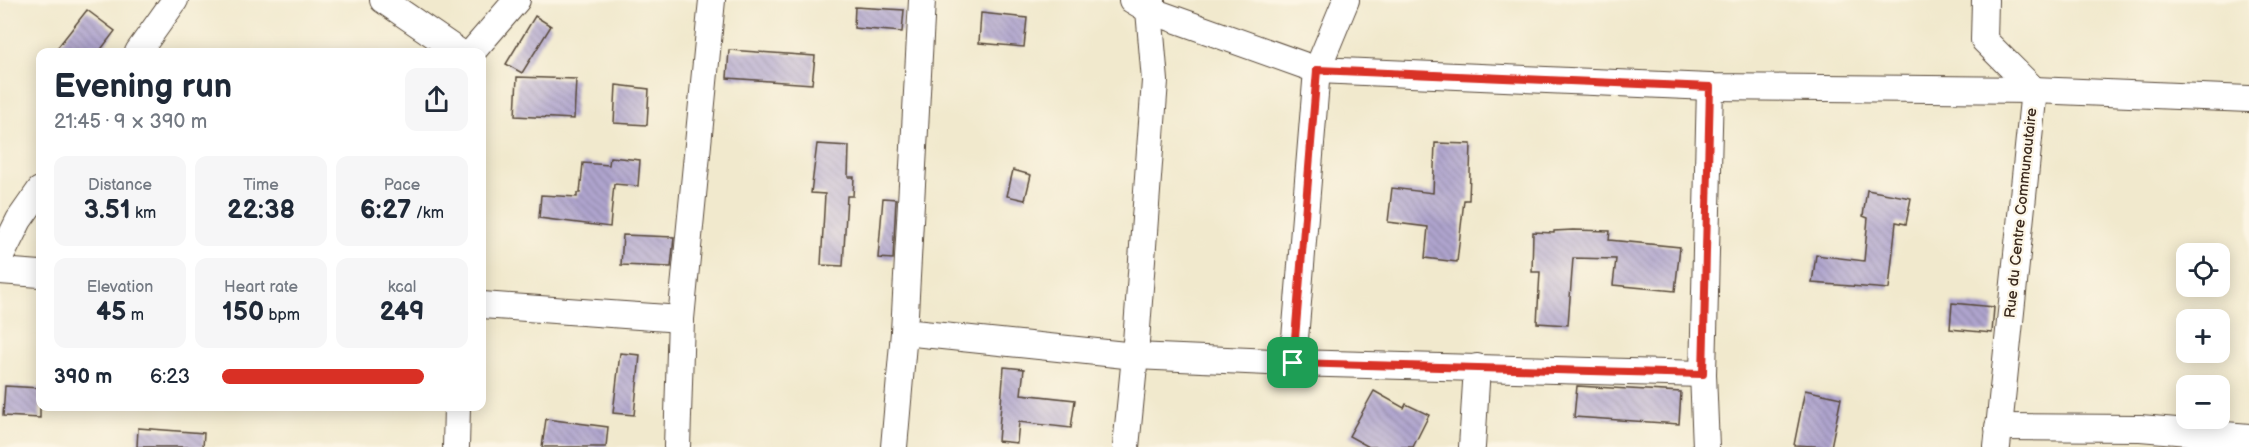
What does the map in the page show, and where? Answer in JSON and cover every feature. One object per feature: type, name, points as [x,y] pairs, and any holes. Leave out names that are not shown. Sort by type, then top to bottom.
[{"type":"street","points":[[141,48],[176,0]]},
{"type":"street","points":[[383,0],[453,48]]},
{"type":"street","points":[[475,48],[517,0]]},
{"type":"street","points":[[677,447],[681,319],[712,0]]},
{"type":"street","points":[[894,447],[904,332],[922,0]]},
{"type":"street","points":[[1293,363],[1317,70],[1346,0]]},
{"type":"street","name":"Rue du Centre Communautaire","points":[[1984,0],[1984,40],[2034,90],[1997,437]]},
{"type":"street","points":[[1126,447],[1155,81],[1144,3],[1317,70],[1710,87],[2034,90],[2249,99]]},
{"type":"street","points":[[1706,447],[1703,374],[1710,87]]},
{"type":"street","points":[[0,258],[19,220],[36,196]]},
{"type":"street","points":[[0,272],[36,274]]},
{"type":"street","points":[[486,305],[681,319]]},
{"type":"street","points":[[904,332],[1135,356],[1293,363],[1703,374]]},
{"type":"street","points":[[1472,447],[1477,367]]},
{"type":"street","points":[[456,447],[457,411]]},
{"type":"street","points":[[1997,437],[2140,428],[2249,437]]},
{"type":"building","points":[[855,7],[904,10],[902,32],[854,28]]},
{"type":"building","points":[[87,10],[115,31],[102,48],[57,48]]},
{"type":"building","points":[[981,13],[1027,18],[1024,47],[979,43]]},
{"type":"building","points":[[535,16],[551,26],[522,73],[506,64]]},
{"type":"building","points":[[729,50],[815,56],[812,84],[727,78]]},
{"type":"building","points":[[517,77],[576,79],[574,119],[515,116]]},
{"type":"building","points":[[616,85],[649,89],[647,125],[614,123]]},
{"type":"building","points":[[1435,143],[1471,144],[1469,200],[1464,200],[1457,262],[1425,258],[1428,227],[1388,222],[1392,188],[1433,193]]},
{"type":"building","points":[[817,144],[849,146],[848,177],[854,177],[853,196],[847,196],[843,266],[821,265],[825,194],[811,193]]},
{"type":"building","points":[[610,157],[640,160],[638,186],[614,184],[610,227],[539,218],[541,195],[577,197],[577,193],[580,193],[583,163],[609,165]]},
{"type":"building","points":[[1013,170],[1031,175],[1025,200],[1007,196]]},
{"type":"building","points":[[1867,190],[1911,198],[1906,224],[1896,222],[1889,289],[1812,283],[1816,255],[1864,261],[1868,218],[1863,216]]},
{"type":"building","points":[[883,198],[896,199],[893,259],[878,258]]},
{"type":"building","points":[[1554,231],[1610,231],[1609,240],[1680,247],[1675,291],[1613,285],[1616,259],[1573,258],[1568,325],[1537,323],[1540,272],[1532,272],[1533,232],[1554,233]]},
{"type":"building","points":[[623,235],[674,237],[671,267],[621,265]]},
{"type":"building","points":[[1952,303],[1994,307],[1992,333],[1950,329]]},
{"type":"building","points":[[620,353],[640,355],[634,415],[613,413]]},
{"type":"building","points":[[1004,367],[1024,369],[1021,394],[1075,400],[1071,428],[1019,422],[1017,443],[998,441]]},
{"type":"building","points":[[5,386],[36,388],[36,411],[40,411],[40,418],[3,416]]},
{"type":"building","points":[[1577,386],[1681,392],[1679,424],[1574,417]]},
{"type":"building","points":[[1805,390],[1841,398],[1831,447],[1794,445]]},
{"type":"building","points":[[1374,391],[1404,408],[1406,404],[1429,415],[1413,447],[1369,447],[1349,436]]},
{"type":"building","points":[[546,419],[608,427],[606,447],[542,447]]},
{"type":"building","points":[[138,428],[204,433],[203,447],[137,447]]},
{"type":"route","points":[[1317,70],[1710,87],[1703,374],[1293,363],[1317,70]]}]
